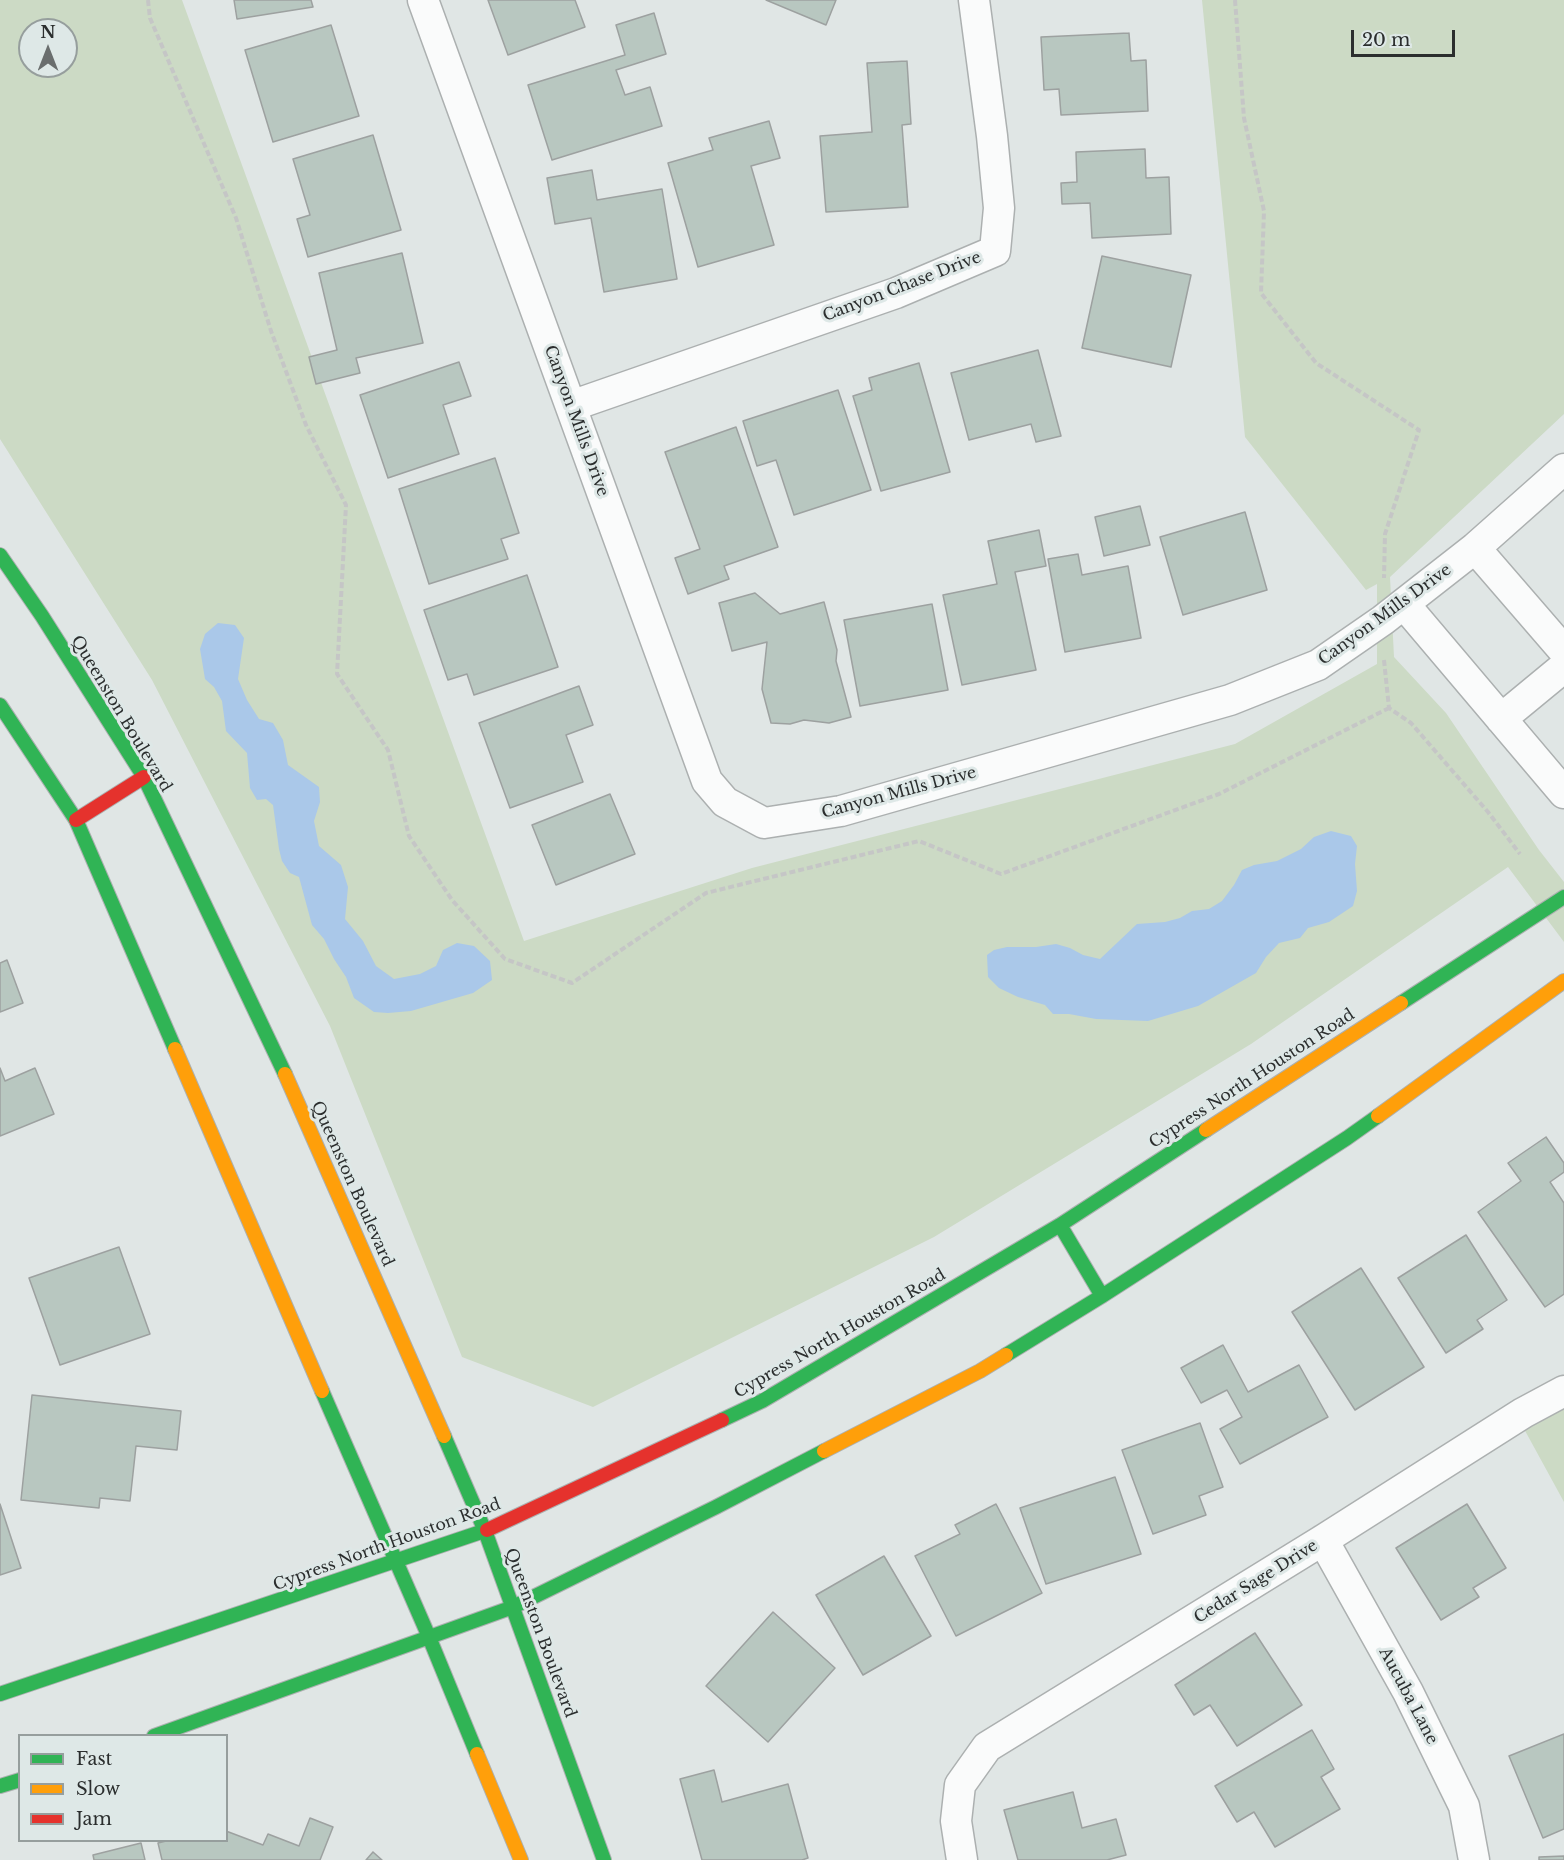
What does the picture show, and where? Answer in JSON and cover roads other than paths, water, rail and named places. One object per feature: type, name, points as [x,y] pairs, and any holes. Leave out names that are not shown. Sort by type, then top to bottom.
[{"type":"main road","name":"Queenston Boulevard","points":[[0,555],[42,616],[144,777],[293,1091],[485,1531],[604,1860]]},
{"type":"main road","points":[[0,705],[75,820],[429,1637],[521,1860]]},
{"type":"main road","points":[[75,820],[144,777]]},
{"type":"main road","name":"Cypress North Houston Road","points":[[0,1694],[485,1531],[762,1401],[1060,1225],[1564,897]]},
{"type":"main road","points":[[160,1734],[513,1607],[716,1507],[980,1371],[1102,1296],[1347,1138],[1564,981]]},
{"type":"main road","points":[[1060,1225],[1102,1296]]},
{"type":"main road","points":[[0,1786],[18,1781]]},
{"type":"street","name":"Canyon Mills Drive","points":[[423,0],[707,781],[725,802],[764,823],[841,811],[1230,700],[1318,665],[1394,612],[1475,548],[1564,469]]},
{"type":"street","name":"Canyon Chase Drive","points":[[571,406],[896,293],[994,251],[999,208],[974,0]]},
{"type":"street","points":[[1475,548],[1564,651]]},
{"type":"street","points":[[1394,612],[1502,719],[1564,794]]},
{"type":"street","points":[[1502,719],[1564,667]]},
{"type":"street","name":"Cedar Sage Drive","points":[[962,1860],[956,1821],[960,1785],[987,1747],[1323,1540],[1523,1413],[1564,1391]]},
{"type":"street","name":"Aucuba Lane","points":[[1323,1540],[1408,1692],[1464,1806],[1474,1860]]},
{"type":"water","points":[[218,623],[235,625],[244,638],[238,679],[247,700],[259,719],[273,723],[283,740],[288,765],[319,787],[320,802],[314,821],[319,846],[341,865],[348,887],[345,919],[363,941],[376,966],[394,979],[420,974],[436,966],[443,950],[457,943],[474,946],[490,961],[492,980],[473,993],[411,1011],[374,1012],[354,998],[346,977],[324,939],[312,925],[299,877],[290,873],[282,861],[273,805],[266,799],[257,800],[250,788],[247,753],[226,731],[222,701],[214,687],[205,679],[200,649],[205,634]]},
{"type":"water","points":[[1331,831],[1351,836],[1357,846],[1355,864],[1357,891],[1353,906],[1329,922],[1308,928],[1300,938],[1279,943],[1256,973],[1198,1006],[1148,1021],[1096,1019],[1069,1014],[1053,1014],[1045,1005],[1018,997],[999,988],[988,977],[987,955],[994,950],[1007,947],[1056,944],[1100,959],[1137,924],[1165,922],[1180,918],[1192,911],[1209,909],[1222,901],[1242,870],[1254,865],[1277,861],[1301,849],[1314,837]]}]
